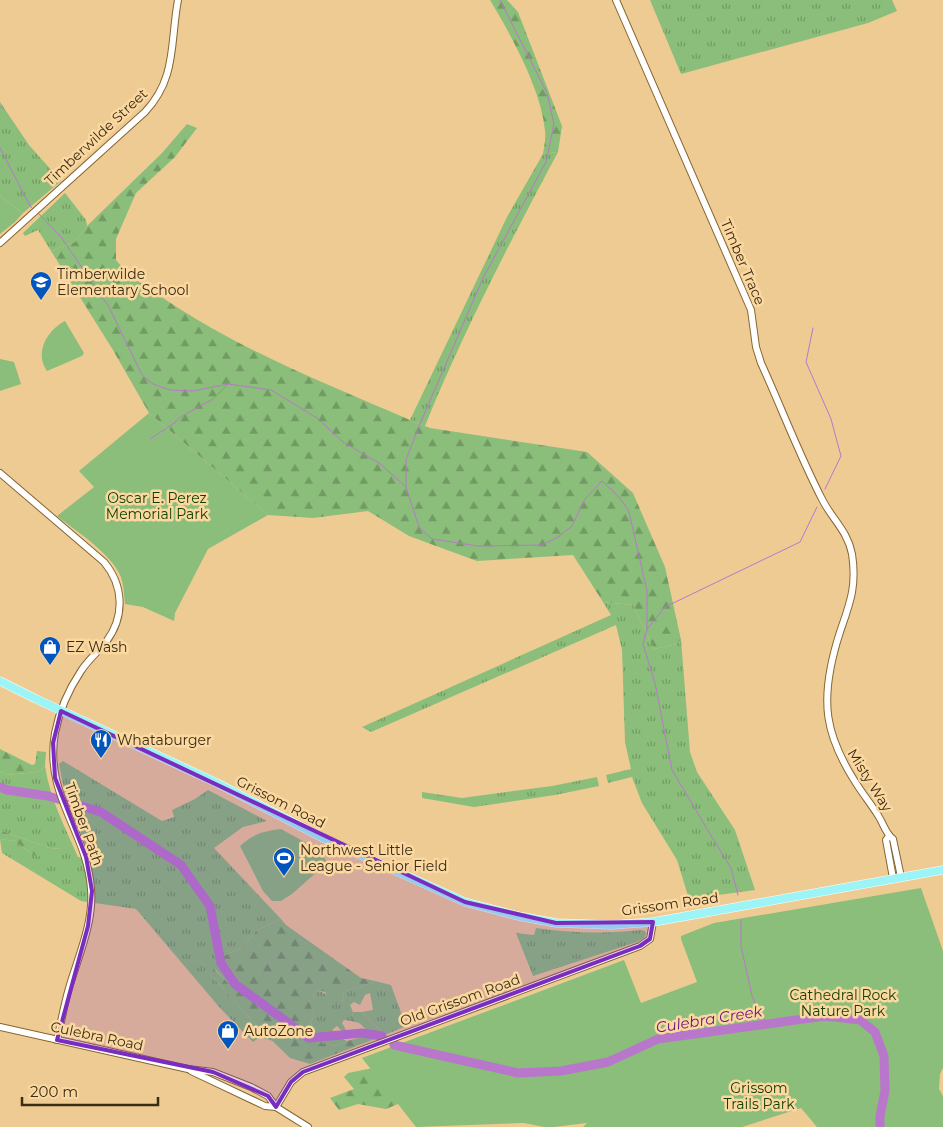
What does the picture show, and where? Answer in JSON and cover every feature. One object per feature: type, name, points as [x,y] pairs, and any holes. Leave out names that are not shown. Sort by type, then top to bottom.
[{"type":"main road","name":"Grissom Road","points":[[0,681],[217,783],[330,841],[465,902],[518,916],[556,923],[612,925],[653,922],[943,870]]},
{"type":"street","name":"Timberwilde Street","points":[[0,243],[145,112],[156,99],[164,84],[169,68],[178,0]]},
{"type":"street","name":"Timber Trace","points":[[616,0],[751,310],[756,347],[762,363],[824,503],[846,535],[854,573],[853,592]]},
{"type":"street","name":"Timber Path","points":[[0,472],[104,562],[119,589],[119,614],[114,627],[106,641],[82,670],[61,711],[56,726],[53,755],[55,778],[62,801],[86,857],[92,891],[88,926],[68,991],[57,1040]]},
{"type":"street","name":"Misty Way","points":[[853,592],[830,666],[827,693],[828,719],[835,745],[846,768],[880,818],[888,836],[886,840],[897,878]]},
{"type":"street","name":"Old Grissom Road","points":[[276,1107],[291,1082],[300,1074],[640,946],[650,939],[653,922]]},
{"type":"street","name":"Culebra Road","points":[[0,1027],[188,1069],[213,1072],[268,1096],[276,1107],[308,1127]]},
{"type":"street","name":"Culebra Road","points":[[188,1069],[265,1106],[276,1107]]},
{"type":"highlighted area","points":[[61,711],[465,902],[556,923],[653,922],[650,939],[640,946],[303,1072],[291,1082],[276,1107],[268,1096],[213,1072],[57,1040],[88,926],[92,891],[86,857],[55,778],[53,743]]},
{"type":"green space","points":[[490,0],[507,0],[518,12],[562,126],[558,152],[543,154],[545,131],[543,115],[532,81],[516,46]]},
{"type":"green space","points":[[650,0],[892,0],[897,11],[868,23],[681,74]]},
{"type":"green space","points":[[0,102],[29,145],[61,181],[23,213],[0,196]]},
{"type":"green space","points":[[187,124],[197,128],[175,157],[136,193],[116,239],[116,260],[121,266],[152,291],[195,318],[255,351],[316,380],[430,428],[587,452],[633,493],[665,567],[681,640],[673,645],[654,649],[633,605],[603,602],[573,555],[477,561],[409,536],[368,511],[313,518],[268,515],[149,413],[113,350],[51,251],[75,242],[87,226],[162,153]]},
{"type":"green space","points":[[558,152],[471,322],[425,426],[410,420],[507,217],[543,154]]},
{"type":"green space","points":[[65,193],[86,220],[87,226],[75,242],[51,251],[38,230],[25,236],[23,233]]},
{"type":"green space","points":[[0,196],[23,213],[0,234]]},
{"type":"green space","points":[[65,321],[84,353],[82,356],[47,371],[42,357],[44,343],[53,330]]},
{"type":"green space","points":[[0,359],[14,362],[21,384],[0,391]]},
{"type":"green space","name":"Oscar E. Perez Memorial Park","points":[[149,413],[268,515],[208,549],[175,613],[174,621],[143,607],[125,604],[121,577],[110,560],[57,516],[94,487],[79,471]]},
{"type":"green space","points":[[603,602],[633,605],[654,649],[673,645],[681,640],[690,752],[697,772],[735,830],[755,890],[689,899],[677,860],[642,803],[632,777],[608,783],[606,775],[631,769],[625,742],[622,650],[616,625],[371,732],[362,727],[611,615]]},
{"type":"green space","points":[[0,749],[32,765],[35,764],[37,751],[46,752],[45,766],[38,772],[6,775],[0,771]]},
{"type":"green space","points":[[63,761],[162,821],[174,817],[172,810],[195,799],[208,790],[267,821],[243,827],[214,848],[281,919],[257,930],[242,947],[222,957],[240,982],[240,992],[228,983],[215,969],[210,974],[273,1041],[260,1037],[253,1042],[220,1008],[136,909],[81,901],[2,853],[0,839],[15,841],[33,855],[61,849],[49,848],[0,830],[0,771],[6,775],[38,772],[45,766],[54,801],[78,857],[91,859],[65,794],[59,764]]},
{"type":"green space","points":[[597,777],[599,786],[555,795],[474,807],[422,798],[422,792],[462,798],[552,786]]},
{"type":"green space","name":"Northwest Little League - Senior Field","points":[[281,829],[321,851],[327,863],[292,894],[281,901],[272,901],[263,891],[240,846],[259,834]]},
{"type":"green space","points":[[0,830],[49,848],[61,849],[52,859],[33,855],[15,841],[0,839]]},
{"type":"green space","name":"Cathedral Rock Nature Park","points":[[921,888],[943,951],[943,1068],[940,1074],[939,1089],[943,1096],[943,1127],[817,1127],[801,1108],[742,1127],[583,1127],[587,1123],[544,1127],[524,1123],[416,1127],[362,1058],[624,960],[641,1003],[697,982],[681,936],[714,923]]},
{"type":"green space","points":[[281,919],[286,925],[361,978],[375,981],[368,985],[344,991],[342,1003],[331,1002],[325,992],[318,990],[309,1001],[314,1014],[311,1023],[316,1042],[337,1046],[363,1037],[366,1029],[359,1023],[351,1021],[353,1012],[362,1012],[385,1035],[310,1064],[290,1058],[257,1026],[210,974],[214,969],[228,983],[240,991],[240,982],[222,957],[242,947],[257,930]]},
{"type":"green space","points":[[536,928],[589,932],[641,930],[645,931],[646,934],[644,938],[637,942],[533,976],[516,933],[534,935]]},
{"type":"green space","points":[[375,981],[391,985],[406,1026],[385,1035],[362,1012],[373,1010],[370,993],[365,995],[360,1005],[354,1002],[350,1005],[353,1012],[351,1021],[344,1020],[342,1023],[346,1030],[343,1032],[337,1026],[332,1030],[337,1036],[347,1041],[337,1046],[316,1042],[311,1023],[314,1014],[309,1001],[318,990],[342,1003],[344,991],[368,985]]},
{"type":"green space","points":[[373,1068],[412,1103],[398,1104],[386,1109],[358,1104],[339,1110],[330,1098],[354,1089],[344,1077],[348,1073]]},
{"type":"waterway","points":[[406,487],[406,460],[419,426],[483,278],[546,162],[554,124],[547,93],[500,0]]},
{"type":"waterway","points":[[0,148],[33,209]]},
{"type":"waterway","points":[[38,213],[61,237],[109,307],[142,375],[153,384],[170,390],[193,391],[228,384],[271,390],[317,418],[343,442],[379,463],[406,487],[419,527],[432,539],[478,546],[542,545],[558,537],[572,526],[585,499],[602,481],[614,492],[629,512],[647,591],[647,629],[643,644],[655,683],[672,770],[731,868],[738,895]]},
{"type":"waterway","points":[[813,328],[806,362],[831,419],[841,456],[825,489]]},
{"type":"waterway","points":[[150,439],[182,416],[213,399],[227,385]]},
{"type":"waterway","points":[[647,629],[665,607],[800,542],[817,507]]},
{"type":"waterway","name":"Culebra Creek","points":[[0,787],[7,790],[48,796],[101,812],[181,865],[210,906],[221,963],[235,984],[309,1038],[362,1033],[382,1036]]},
{"type":"waterway","points":[[741,920],[741,946],[752,996],[762,1018],[771,1024]]},
{"type":"waterway","name":"Culebra Creek","points":[[394,1045],[518,1073],[561,1071],[608,1062],[658,1039],[825,1016],[860,1020],[875,1032],[884,1056],[885,1091],[880,1116],[880,1127]]},
{"type":"place","name":"Timberwilde Elementary School","points":[[41,301]]},
{"type":"place","name":"EZ Wash","points":[[50,666]]},
{"type":"place","name":"Whataburger","points":[[101,759]]},
{"type":"place","name":"Northwest Little League - Senior Field","points":[[284,877]]},
{"type":"place","name":"AutoZone","points":[[228,1050]]},
{"type":"park label","name":"Grissom Trails Park","points":[[759,1096]]}]
